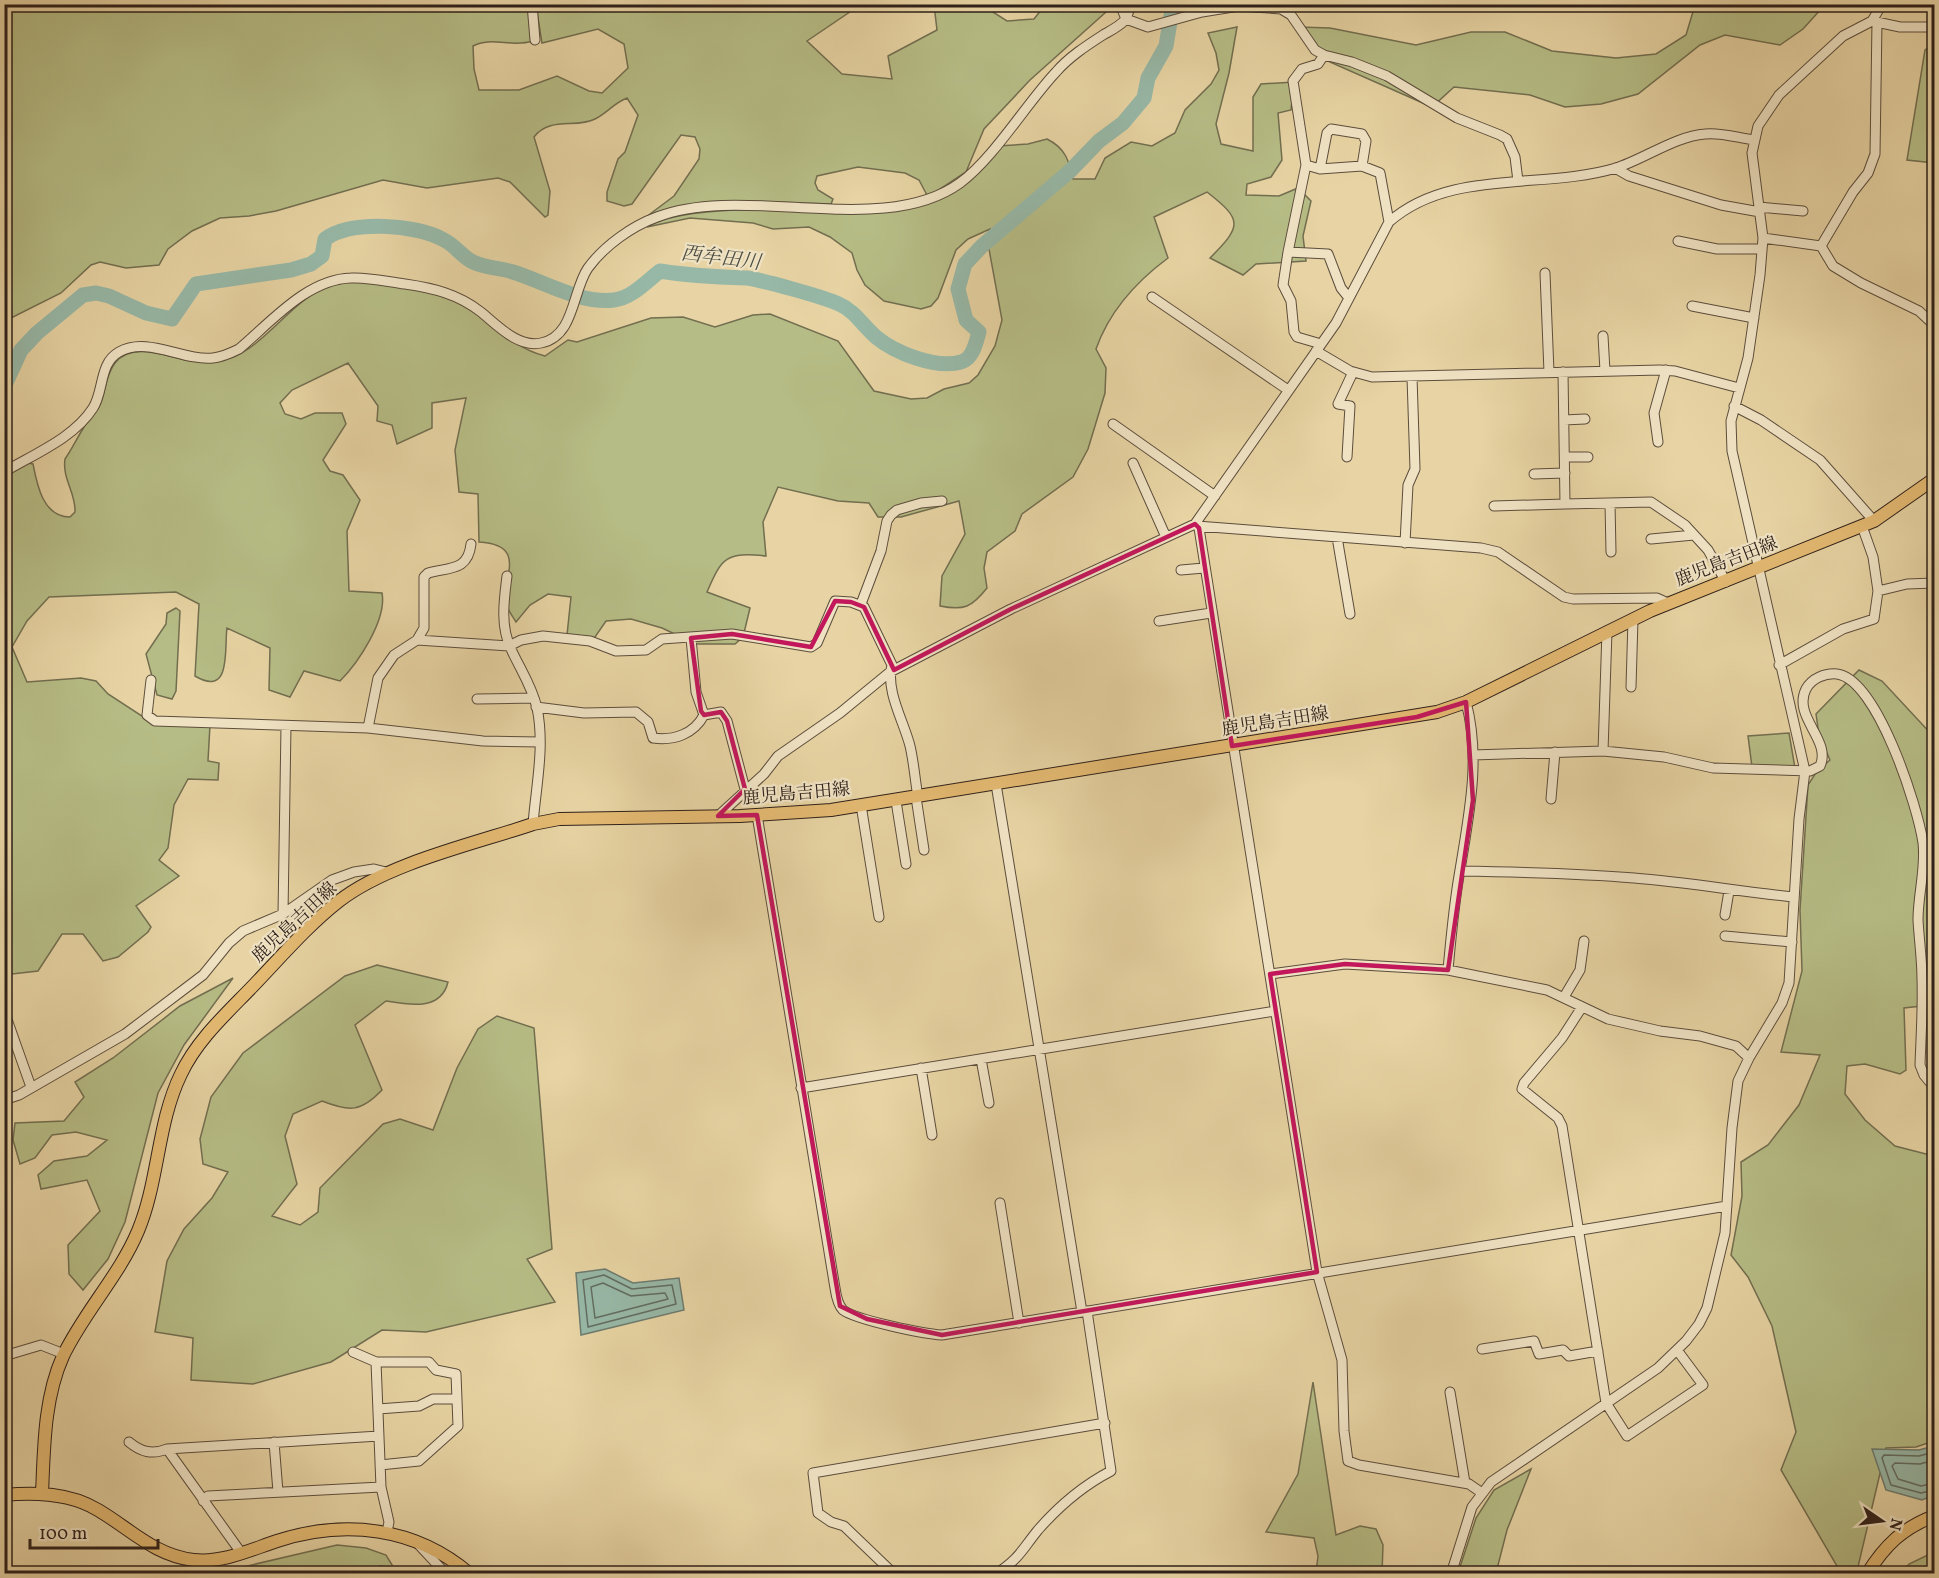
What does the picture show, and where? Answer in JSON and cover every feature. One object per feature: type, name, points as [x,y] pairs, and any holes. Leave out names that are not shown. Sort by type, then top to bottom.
[{"type":"main road","name":"鹿児島吉田線","points":[[42,1494],[49,1402],[64,1354],[116,1274],[138,1232],[152,1189],[174,1091],[192,1054],[208,1032],[315,922],[355,891],[390,873],[532,824],[580,818],[757,815],[896,801],[1417,717],[1466,702],[1668,603],[1868,524],[1935,479]]},
{"type":"main road","points":[[4,1496],[42,1494],[63,1497],[90,1506],[158,1550],[193,1560],[210,1560],[242,1554],[317,1530],[356,1528],[387,1532],[416,1541],[458,1563],[470,1574]]},
{"type":"main road","points":[[1867,1574],[1888,1543],[1900,1532],[1935,1516]]},
{"type":"street","points":[[532,4],[535,39]]},
{"type":"street","points":[[1120,4],[1126,19],[1148,27],[1202,12],[1239,6],[1281,9],[1290,15],[1315,50],[1387,76],[1457,118],[1508,139],[1515,156],[1518,181]]},
{"type":"street","points":[[4,471],[72,432],[84,421],[94,406],[108,363],[120,351],[136,346],[207,358],[228,354],[238,349],[298,299],[315,288],[333,281],[368,278],[445,292],[471,304],[516,339],[536,344],[559,334],[576,300],[587,269],[632,228],[658,216],[692,207],[888,208],[912,205],[940,195],[975,171],[1065,63],[1126,19],[1131,4]]},
{"type":"street","points":[[1821,246],[1853,192],[1868,173],[1875,154],[1874,22],[1882,4]]},
{"type":"street","points":[[1451,1574],[1464,1526],[1482,1492],[1504,1472],[1658,1368],[1699,1324],[1707,1308],[1722,1250],[1734,1103],[1738,1081],[1782,1003],[1789,983],[1804,771],[1802,753],[1789,713],[1732,451],[1731,427],[1734,406],[1748,358],[1762,243],[1753,167],[1755,140],[1758,126],[1779,95],[1843,36],[1874,22],[1900,27],[1935,27]]},
{"type":"street","points":[[1324,55],[1318,64],[1302,69],[1293,81],[1306,165],[1283,285],[1291,301],[1294,332],[1297,337],[1318,347],[1353,372],[1372,377],[1666,370],[1739,388]]},
{"type":"street","points":[[1320,169],[1327,133],[1331,129],[1362,134],[1366,141],[1362,166]]},
{"type":"street","points":[[1482,1492],[1465,1484],[1359,1465],[1348,1461],[1344,1431],[1342,1360],[1317,1272],[1197,526],[1349,298],[1389,222],[1417,201],[1452,191],[1518,181],[1574,176],[1616,168],[1703,134],[1755,140]]},
{"type":"street","points":[[1306,165],[1320,169],[1362,166],[1380,173],[1389,222]]},
{"type":"street","points":[[1616,168],[1629,176],[1721,205],[1759,210],[1803,211]]},
{"type":"street","points":[[1678,241],[1717,249],[1762,243],[1821,246]]},
{"type":"street","points":[[1821,246],[1833,266],[1861,283],[1919,310],[1935,325]]},
{"type":"street","points":[[1288,252],[1328,254],[1341,288],[1349,298]]},
{"type":"street","points":[[1545,273],[1549,372]]},
{"type":"street","points":[[1152,297],[1288,390]]},
{"type":"street","points":[[1692,306],[1754,318]]},
{"type":"street","points":[[1603,336],[1605,371]]},
{"type":"street","points":[[1658,442],[1654,413],[1666,370]]},
{"type":"street","points":[[1347,457],[1350,406],[1338,404],[1353,372]]},
{"type":"street","points":[[1563,372],[1566,504]]},
{"type":"street","points":[[1405,543],[1408,485],[1415,469],[1412,376]]},
{"type":"street","points":[[1734,406],[1761,420],[1820,460],[1868,524],[1878,591],[1874,619],[1843,629],[1779,665]]},
{"type":"street","points":[[1564,420],[1585,419]]},
{"type":"street","points":[[1113,424],[1215,496]]},
{"type":"street","points":[[1564,458],[1588,457]]},
{"type":"street","points":[[1133,463],[1166,537]]},
{"type":"street","points":[[1534,474],[1565,472]]},
{"type":"street","points":[[924,850],[911,750],[890,672],[892,665],[861,604],[884,542],[887,521],[897,510],[921,503],[942,501]]},
{"type":"street","points":[[1494,506],[1651,502],[1684,525],[1694,535],[1708,550],[1726,582]]},
{"type":"street","points":[[1610,503],[1611,552]]},
{"type":"street","points":[[718,816],[764,774],[777,756],[840,713],[890,672],[1011,609],[1166,537],[1197,526],[1481,548],[1498,552],[1564,597],[1573,599],[1657,598],[1668,603]]},
{"type":"street","points":[[1651,539],[1694,535]]},
{"type":"street","points":[[1337,537],[1350,614]]},
{"type":"street","points":[[368,728],[378,678],[394,655],[417,640],[424,628],[424,577],[428,573],[465,563],[469,558],[471,544]]},
{"type":"street","points":[[1181,570],[1204,568]]},
{"type":"street","points":[[507,576],[502,610],[509,646],[526,676],[535,703],[540,742],[532,824]]},
{"type":"street","points":[[1878,591],[1907,584],[1935,583]]},
{"type":"street","points":[[417,640],[509,646],[521,640],[543,636],[590,641],[616,651],[646,650],[662,639],[732,634],[811,647],[817,643],[835,601],[861,604]]},
{"type":"street","points":[[1159,621],[1211,613]]},
{"type":"street","points":[[1631,687],[1633,620]]},
{"type":"street","points":[[1603,751],[1607,631]]},
{"type":"street","points":[[477,699],[535,703],[584,713],[636,712],[644,716],[648,722],[653,738],[666,740],[684,735],[698,726],[704,715],[696,692],[691,638]]},
{"type":"street","points":[[1473,755],[1603,751],[1664,757],[1713,768],[1804,771],[1820,766],[1823,753],[1806,716],[1804,703],[1806,690],[1818,677],[1843,675],[1853,681],[1884,727],[1903,770],[1918,820],[1923,856],[1918,920],[1922,980],[1920,1065],[1924,1075],[1935,1087]]},
{"type":"street","points":[[151,680],[147,715],[155,721],[368,728],[483,741],[540,742]]},
{"type":"street","points":[[1448,970],[1460,871],[1473,800],[1473,755],[1470,718],[1466,702]]},
{"type":"street","points":[[704,715],[721,712],[727,721],[745,789]]},
{"type":"street","points":[[283,914],[286,726]]},
{"type":"street","points":[[1551,799],[1555,752]]},
{"type":"street","points":[[996,784],[1039,1049],[1105,1423],[1111,1471],[1084,1485],[1039,1529],[1017,1560],[996,1574]]},
{"type":"street","points":[[896,801],[906,864]]},
{"type":"street","points":[[861,805],[879,917]]},
{"type":"street","points":[[757,815],[835,1288],[844,1311],[929,1335],[962,1333],[1317,1272],[1727,1206]]},
{"type":"street","points":[[4,1100],[125,1034],[203,975],[229,943],[243,931],[283,914],[332,880],[354,872],[374,869],[390,873]]},
{"type":"street","points":[[1460,871],[1617,876],[1794,897]]},
{"type":"street","points":[[1725,915],[1729,891]]},
{"type":"street","points":[[1725,936],[1792,942]]},
{"type":"street","points":[[1564,997],[1580,970],[1584,941]]},
{"type":"street","points":[[1270,974],[1345,964],[1448,970],[1547,990],[1622,1023],[1700,1036],[1736,1046],[1749,1058]]},
{"type":"street","points":[[1582,1006],[1562,1038],[1522,1086],[1524,1093],[1558,1118],[1562,1126],[1606,1403],[1627,1437],[1703,1385],[1677,1350]]},
{"type":"street","points":[[4,1011],[31,1087]]},
{"type":"street","points":[[801,1088],[1275,1011]]},
{"type":"street","points":[[981,1059],[989,1103]]},
{"type":"street","points":[[921,1068],[932,1135]]},
{"type":"street","points":[[1000,1203],[1019,1323]]},
{"type":"street","points":[[1482,1349],[1534,1341],[1539,1354],[1563,1350],[1569,1356],[1598,1351]]},
{"type":"street","points":[[4,1356],[41,1345],[64,1354]]},
{"type":"street","points":[[353,1352],[376,1362],[429,1362],[435,1370],[456,1374],[458,1426],[419,1461],[380,1465]]},
{"type":"street","points":[[376,1362],[381,1487],[389,1522],[387,1532]]},
{"type":"street","points":[[1450,1392],[1465,1484]]},
{"type":"street","points":[[378,1409],[418,1406],[433,1399],[457,1399]]},
{"type":"street","points":[[894,1574],[844,1526],[831,1522],[818,1513],[813,1473],[1105,1423]]},
{"type":"street","points":[[129,1442],[138,1449],[155,1454],[167,1449],[380,1436]]},
{"type":"street","points":[[274,1442],[278,1492]]},
{"type":"street","points":[[167,1449],[242,1554]]},
{"type":"street","points":[[202,1501],[208,1496],[381,1487]]},
{"type":"street","points":[[416,1541],[446,1574]]},
{"type":"street","points":[[1152,1574],[1163,1574]]},
{"type":"highlighted area","points":[[1195,524],[1199,528],[1232,746],[1417,717],[1466,702],[1473,800],[1448,970],[1345,964],[1270,974],[1317,1272],[942,1335],[867,1319],[840,1306],[757,815],[718,816],[745,789],[727,721],[721,712],[704,715],[701,711],[691,638],[732,634],[811,647],[835,601],[851,602],[864,607],[894,670],[1011,609]]},
{"type":"green space","points":[[1822,4],[1822,8],[1803,29],[1780,45],[1725,35],[1700,45],[1638,94],[1601,104],[1565,107],[1530,95],[1454,87],[1432,107],[1323,59],[1299,27],[1330,28],[1416,45],[1471,32],[1505,32],[1552,51],[1616,58],[1656,54],[1686,35],[1695,5]]},
{"type":"green space","points":[[5,5],[530,5],[532,41],[525,43],[487,42],[473,46],[474,69],[479,90],[519,90],[557,76],[589,91],[602,93],[628,68],[624,44],[598,29],[542,43],[536,5],[860,5],[807,41],[842,74],[892,79],[888,56],[937,30],[934,5],[982,5],[1007,21],[1034,19],[1045,5],[1104,5],[1106,12],[1030,80],[984,129],[966,172],[928,197],[919,180],[905,173],[858,167],[817,176],[815,183],[818,190],[833,199],[831,204],[714,203],[691,205],[646,217],[674,196],[699,159],[700,149],[695,137],[681,135],[632,204],[624,206],[607,201],[607,192],[618,159],[625,152],[638,115],[627,98],[588,122],[555,125],[540,131],[534,137],[550,191],[548,215],[545,217],[510,182],[498,178],[427,188],[383,180],[276,211],[220,218],[192,231],[168,249],[159,265],[126,268],[100,262],[91,265],[61,293],[5,321]]},
{"type":"green space","points":[[1237,27],[1229,73],[1216,124],[1221,144],[1253,151],[1253,97],[1261,84],[1294,82],[1291,110],[1278,113],[1282,160],[1271,177],[1247,184],[1246,195],[1279,196],[1298,188],[1311,201],[1303,236],[1306,261],[1256,264],[1243,275],[1210,258],[1228,238],[1234,224],[1227,210],[1207,192],[1154,217],[1168,258],[1125,298],[1108,322],[1096,349],[1106,368],[1105,393],[1088,449],[1073,477],[1022,514],[1015,531],[987,552],[984,568],[987,588],[977,600],[961,608],[940,606],[942,576],[965,534],[959,501],[901,517],[878,517],[869,503],[838,501],[778,487],[763,522],[766,556],[742,555],[727,559],[717,571],[707,592],[750,608],[743,637],[735,644],[696,644],[662,628],[631,619],[606,621],[593,640],[567,635],[571,597],[548,594],[530,605],[516,622],[508,608],[506,596],[509,557],[504,550],[495,545],[479,542],[478,494],[459,492],[455,450],[466,398],[432,403],[432,428],[397,444],[392,425],[377,421],[378,406],[348,363],[292,390],[280,403],[285,414],[301,419],[315,413],[342,413],[346,424],[323,460],[330,471],[343,475],[360,500],[347,531],[349,591],[382,593],[380,616],[370,640],[340,681],[304,671],[290,697],[269,690],[270,648],[227,628],[224,668],[221,676],[215,681],[207,681],[195,676],[199,604],[176,592],[49,597],[27,621],[12,647],[27,682],[81,678],[96,681],[108,694],[154,724],[210,725],[208,761],[219,763],[218,780],[188,779],[174,805],[168,848],[159,860],[179,876],[136,906],[151,927],[148,932],[118,957],[103,961],[83,934],[62,934],[38,971],[12,974],[4,970],[4,473],[28,463],[33,464],[39,490],[47,506],[61,516],[70,517],[75,512],[75,505],[65,473],[65,459],[100,405],[109,373],[123,356],[141,351],[202,362],[233,357],[257,343],[304,300],[328,286],[361,282],[382,283],[426,292],[464,305],[517,344],[545,356],[568,340],[577,342],[651,318],[683,317],[715,327],[753,315],[770,314],[838,341],[874,391],[911,399],[927,398],[944,389],[969,383],[978,375],[995,346],[1002,320],[989,249],[990,229],[968,239],[956,250],[938,298],[931,306],[921,309],[884,301],[865,285],[852,253],[830,237],[809,227],[773,229],[753,223],[690,218],[647,227],[668,219],[696,213],[730,210],[896,211],[929,203],[954,190],[976,171],[998,146],[1028,144],[1047,139],[1058,146],[1065,155],[1073,179],[1095,179],[1105,158],[1131,142],[1152,146],[1175,133],[1185,110],[1211,84],[1219,70],[1216,53],[1208,33]]},
{"type":"green space","points":[[1934,44],[1934,163],[1907,160],[1925,50]]},
{"type":"green space","points":[[176,608],[180,611],[176,691],[172,699],[157,695],[146,654],[166,624],[167,613]]},
{"type":"green space","points":[[1859,670],[1882,681],[1934,737],[1934,1010],[1931,1005],[1904,1008],[1906,1070],[1900,1074],[1865,1064],[1847,1066],[1845,1094],[1865,1120],[1895,1146],[1934,1156],[1934,1441],[1916,1447],[1886,1448],[1857,1571],[1841,1573],[1781,1470],[1796,1432],[1772,1326],[1748,1277],[1731,1255],[1742,1196],[1741,1162],[1768,1145],[1799,1105],[1820,1055],[1781,1052],[1802,971],[1800,910],[1808,785],[1817,771],[1830,760],[1819,735],[1816,714]]},
{"type":"green space","points":[[1789,733],[1795,768],[1752,767],[1748,736]]},
{"type":"green space","points":[[377,965],[448,982],[439,998],[432,1002],[405,1004],[386,1001],[355,1025],[382,1090],[368,1103],[355,1108],[340,1107],[322,1101],[293,1114],[285,1136],[297,1184],[272,1216],[300,1225],[318,1212],[320,1188],[383,1124],[400,1119],[433,1130],[457,1068],[478,1029],[497,1016],[534,1028],[552,1249],[527,1259],[555,1302],[426,1332],[382,1330],[331,1362],[253,1384],[191,1380],[193,1338],[155,1332],[167,1261],[184,1229],[212,1198],[228,1172],[203,1164],[200,1139],[211,1097],[243,1053],[345,976]]},
{"type":"green space","points":[[233,978],[184,1045],[158,1093],[125,1222],[108,1259],[83,1290],[69,1274],[68,1245],[100,1211],[87,1180],[41,1189],[38,1175],[54,1161],[87,1156],[107,1140],[76,1132],[52,1135],[35,1158],[20,1164],[13,1140],[15,1123],[64,1121],[84,1097],[75,1082],[113,1058],[180,1006]]},
{"type":"green space","points":[[1313,1382],[1336,1535],[1360,1526],[1376,1529],[1383,1545],[1382,1573],[1316,1573],[1318,1556],[1314,1538],[1266,1532],[1298,1474]]},
{"type":"green space","points":[[1531,1469],[1507,1530],[1496,1573],[1458,1573],[1476,1518],[1494,1490]]},
{"type":"green space","points":[[337,1545],[366,1548],[386,1555],[397,1573],[217,1573]]},
{"type":"green space","points":[[1934,1552],[1934,1573],[1901,1573],[1909,1564]]},
{"type":"water","points":[[605,1269],[633,1283],[679,1278],[684,1310],[581,1335],[576,1273]]},
{"type":"water","points":[[1934,1446],[1934,1495],[1922,1500],[1886,1490],[1872,1449],[1919,1450]]},
{"type":"waterway","name":"西牟田川","points":[[4,387],[21,350],[37,333],[83,295],[96,293],[109,296],[146,313],[172,319],[196,284],[291,270],[311,264],[322,256],[325,239],[336,233],[384,226],[417,230],[432,235],[448,242],[469,260],[478,264],[513,272],[588,299],[621,299],[660,271],[755,279],[839,304],[876,337],[905,354],[940,363],[961,362],[971,354],[979,332],[966,320],[958,289],[965,264],[982,246],[1070,171],[1099,141],[1123,123],[1144,98],[1148,78],[1166,46],[1173,4]]},
{"type":"waterway","points":[[363,1574],[380,1566],[386,1567],[390,1574]]}]
